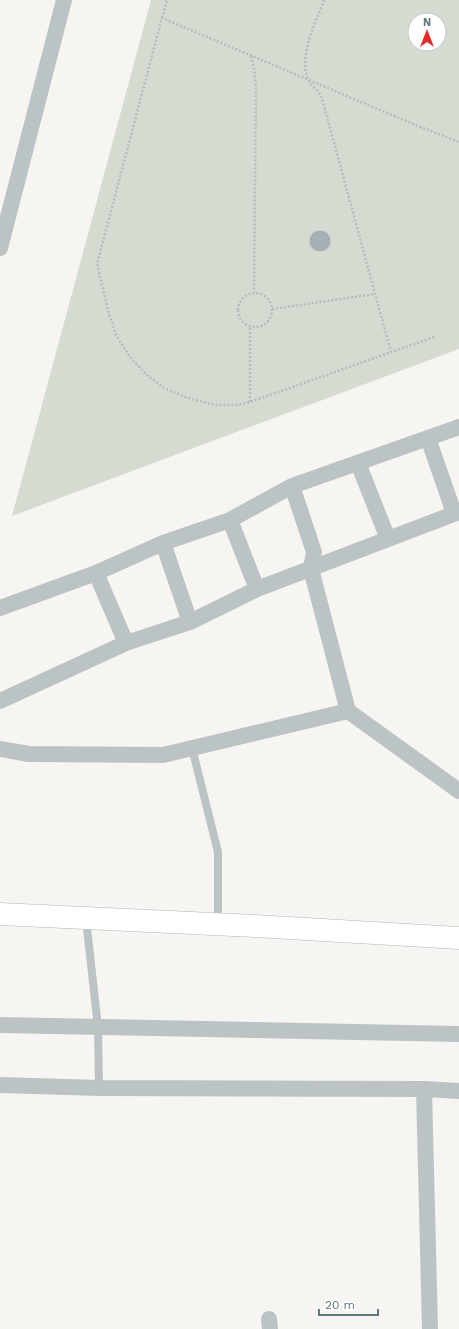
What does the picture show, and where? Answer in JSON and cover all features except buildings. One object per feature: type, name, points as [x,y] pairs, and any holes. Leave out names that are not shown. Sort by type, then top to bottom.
[{"type":"main road","points":[[0,914],[218,924],[459,938]]},
{"type":"street","points":[[0,248],[64,0]]},
{"type":"street","points":[[0,608],[96,573],[163,543],[230,520],[292,486],[459,427]]},
{"type":"street","points":[[0,701],[126,644],[190,622],[257,589],[457,513],[428,438]]},
{"type":"street","points":[[358,463],[388,539]]},
{"type":"street","points":[[292,486],[314,552],[311,569],[348,711],[459,791]]},
{"type":"street","points":[[230,520],[257,589]]},
{"type":"street","points":[[163,543],[190,622]]},
{"type":"street","points":[[96,573],[126,644]]},
{"type":"street","points":[[0,749],[29,754],[163,755],[348,711]]},
{"type":"street","points":[[0,1025],[459,1034]]},
{"type":"street","points":[[0,1085],[99,1088],[459,1090]]},
{"type":"street","points":[[424,1089],[430,1329]]},
{"type":"lane","points":[[192,748],[218,852],[218,924]]},
{"type":"lane","points":[[86,918],[98,1027],[99,1088]]},
{"type":"path","points":[[166,0],[98,264],[116,335],[130,357],[147,375],[164,388],[188,398],[216,405],[237,405],[250,402],[434,337]]},
{"type":"path","points":[[324,0],[308,46],[305,65],[309,80],[321,95],[391,352]]},
{"type":"path","points":[[162,18],[459,142]]},
{"type":"path","points":[[251,56],[256,87],[254,292]]},
{"type":"path","points":[[254,292],[262,294],[268,298],[272,309],[270,319],[266,323],[260,326],[250,327],[240,320],[238,307],[240,301],[245,296],[254,292]]},
{"type":"path","points":[[272,309],[375,294]]},
{"type":"path","points":[[250,327],[250,402]]},
{"type":"shaded area","points":[[151,0],[459,0],[459,349],[12,516]]}]
